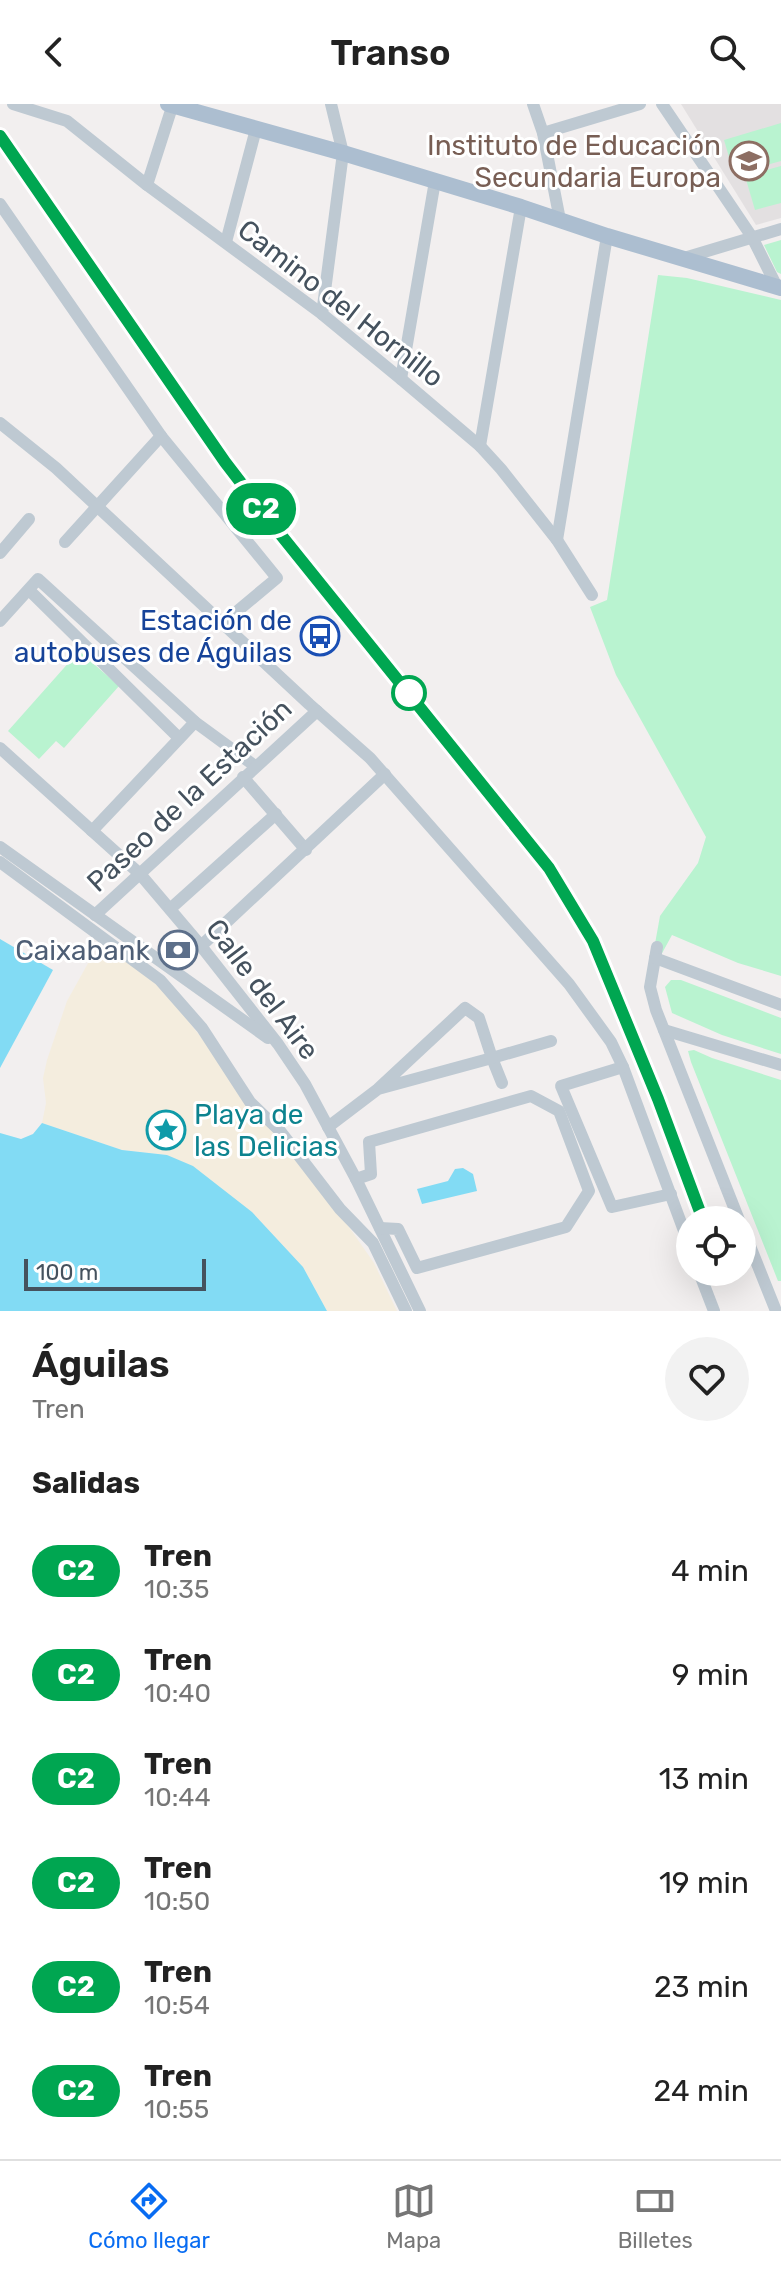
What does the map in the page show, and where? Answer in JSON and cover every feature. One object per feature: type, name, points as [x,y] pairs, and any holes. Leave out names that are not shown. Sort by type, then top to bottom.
[{"type":"main road","points":[[172,105],[343,153],[779,287]]},
{"type":"street","name":"Camino del Hornillo","points":[[13,104],[67,121],[147,185],[322,314],[401,379],[480,446],[518,488],[557,540],[592,595]]},
{"type":"street","points":[[322,314],[343,153],[331,104]]},
{"type":"street","points":[[533,104],[543,133],[560,220]]},
{"type":"street","points":[[543,133],[640,104]]},
{"type":"street","points":[[662,104],[752,237],[779,287]]},
{"type":"street","points":[[147,185],[172,105]]},
{"type":"street","points":[[226,242],[256,129]]},
{"type":"street","points":[[401,379],[435,181]]},
{"type":"street","points":[[0,204],[161,436],[277,578],[223,623]]},
{"type":"street","points":[[480,446],[521,207]]},
{"type":"street","points":[[684,258],[781,229]]},
{"type":"street","points":[[557,540],[607,236]]},
{"type":"street","points":[[0,423],[56,468],[352,740],[569,984],[611,1042],[623,1067],[676,1208]]},
{"type":"street","points":[[65,542],[161,436]]},
{"type":"street","points":[[0,553],[29,519]]},
{"type":"street","points":[[0,621],[38,579],[195,722],[255,766]]},
{"type":"street","points":[[29,590],[179,738]]},
{"type":"street","name":"Paseo de la Estación","points":[[95,915],[317,711]]},
{"type":"street","points":[[92,831],[195,722]]},
{"type":"street","name":"Calle del Aire","points":[[0,748],[140,874],[278,1044],[305,1084],[356,1179],[420,1311]]},
{"type":"street","points":[[201,946],[385,774]]},
{"type":"street","points":[[243,777],[306,850]]},
{"type":"street","points":[[170,909],[276,814]]},
{"type":"street","points":[[0,847],[278,1044]]},
{"type":"street","points":[[0,862],[160,980],[180,1002],[202,1028],[250,1102],[280,1131],[340,1209],[373,1243],[406,1311]]},
{"type":"street","points":[[733,1206],[650,987],[656,952],[781,1005]]},
{"type":"street","points":[[224,1007],[232,1003],[238,993]]},
{"type":"street","points":[[328,1127],[378,1089],[465,1008],[479,1018],[502,1083]]},
{"type":"street","points":[[664,1030],[781,1065]]},
{"type":"street","points":[[378,1089],[551,1041]]},
{"type":"street","points":[[623,1067],[561,1086],[612,1207],[671,1194]]},
{"type":"street","points":[[356,1179],[371,1174],[369,1142],[531,1096],[559,1111],[589,1191],[566,1227],[417,1268],[398,1229],[380,1228]]},
{"type":"street","points":[[756,1258],[776,1303]]},
{"type":"street","points":[[704,1286],[714,1311]]},
{"type":"shaded area","name":"Instituto de Educación Secundaria Europa","points":[[681,104],[781,104],[781,218],[756,225]]},
{"type":"green space","points":[[781,123],[781,161],[734,174],[724,140]]},
{"type":"green space","points":[[781,166],[781,203],[755,210],[745,176]]},
{"type":"green space","points":[[781,240],[781,274],[777,272],[764,245]]},
{"type":"green space","points":[[658,275],[687,278],[781,300],[781,976],[738,963],[672,935],[649,977],[660,916],[698,863],[706,837],[616,675],[590,607],[607,600]]},
{"type":"green space","points":[[79,651],[119,686],[64,748],[56,741],[39,759],[8,731]]},
{"type":"green space","points":[[671,980],[681,980],[781,1018],[781,1054],[722,1035],[672,1013],[665,987]]},
{"type":"green space","points":[[694,1050],[781,1080],[781,1281],[778,1281],[756,1226],[756,1206],[748,1206],[688,1051]]},
{"type":"sand","name":"Playa de las Delicias","points":[[103,952],[138,967],[165,991],[349,1227],[374,1263],[397,1311],[327,1311],[303,1267],[252,1212],[167,1155],[122,1150],[42,1123],[46,1103],[43,1078],[67,1001],[92,956]]},
{"type":"water","points":[[0,939],[53,970],[0,1068]]},
{"type":"water","points":[[42,1123],[122,1150],[167,1155],[193,1166],[252,1212],[303,1267],[327,1311],[0,1311],[0,1133],[21,1139],[33,1134]]},
{"type":"water","points":[[463,1168],[473,1174],[477,1191],[422,1204],[417,1189],[448,1181],[455,1169]]},
{"type":"train","name":"C2","points":[[0,136],[225,462],[549,868],[593,941],[698,1206]]},
{"type":"place","name":"Instituto de Educación Secundaria Europa","points":[[749,161]]},
{"type":"place","name":"Estación de autobuses de Águilas","points":[[320,636]]},
{"type":"place","name":"Caixabank","points":[[178,950]]},
{"type":"place","name":"Playa de las Delicias","points":[[166,1130]]}]
